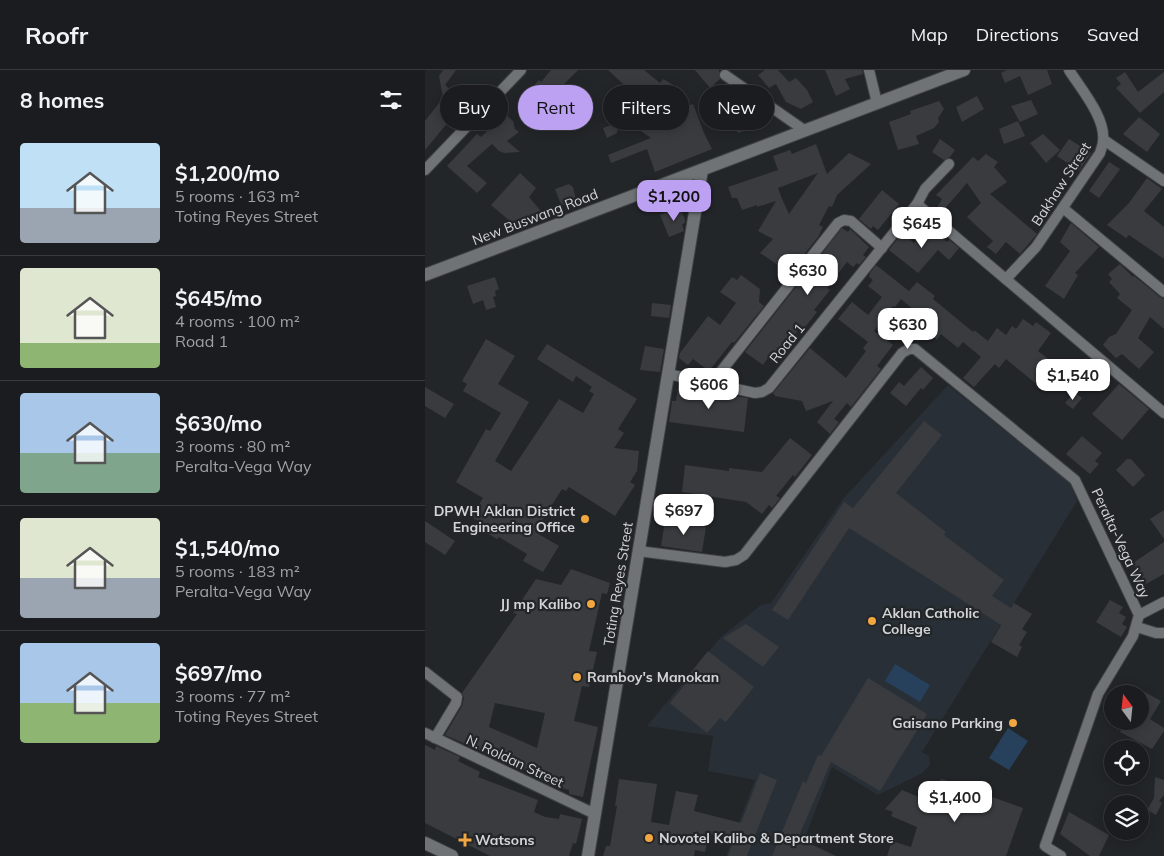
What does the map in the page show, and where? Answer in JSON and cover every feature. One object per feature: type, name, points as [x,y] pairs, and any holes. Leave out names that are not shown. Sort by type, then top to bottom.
[{"type":"street","points":[[425,170],[521,70]]},
{"type":"street","points":[[869,70],[877,103]]},
{"type":"street","name":"New Buswang Road","points":[[425,275],[877,103],[942,74],[964,70]]},
{"type":"street","name":"Bakhaw Street","points":[[1006,279],[1036,247],[1100,153],[1104,140],[1101,124],[1096,112],[1069,70]]},
{"type":"street","points":[[725,76],[804,130]]},
{"type":"street","points":[[1104,140],[1164,181]]},
{"type":"street","name":"Road 1","points":[[668,374],[755,393],[769,388],[917,204],[925,189],[949,164]]},
{"type":"street","name":"Toting Reyes Street","points":[[588,856],[702,170]]},
{"type":"street","points":[[917,204],[1164,413]]},
{"type":"street","points":[[1063,208],[1164,292]]},
{"type":"street","points":[[711,384],[838,223],[844,220],[851,221],[882,248]]},
{"type":"street","name":"Peralta-Vega Way","points":[[639,552],[725,562],[735,560],[744,555],[902,353],[909,349],[915,350],[1075,480],[1139,615],[1133,636],[1098,694],[1045,846],[1061,856]]},
{"type":"street","points":[[1139,615],[1164,602]]},
{"type":"street","points":[[1137,627],[1156,633],[1164,633]]},
{"type":"street","points":[[425,672],[457,697],[456,703],[435,738]]},
{"type":"street","name":"N. Roldan Street","points":[[425,732],[595,814]]},
{"type":"street","points":[[425,843],[451,856]]},
{"type":"shaded area","name":"Aklan Catholic College","points":[[948,385],[1071,484],[1077,501],[922,752],[929,756],[930,765],[921,774],[878,795],[832,767],[798,856],[726,856],[755,780],[708,771],[713,736],[647,726],[721,637],[761,605],[771,603],[843,499]]},
{"type":"shaded area","points":[[895,664],[930,685],[920,702],[885,681]]},
{"type":"shaded area","points":[[1008,728],[1028,741],[1009,770],[989,758]]},
{"type":"building","points":[[443,70],[456,70],[445,85],[441,85],[439,76]]},
{"type":"building","points":[[551,70],[578,70],[564,84],[565,85],[535,85],[539,80],[541,82]]},
{"type":"building","points":[[608,70],[644,70],[660,83],[663,79],[672,84],[671,85],[624,85]]},
{"type":"building","points":[[695,70],[719,70],[720,79],[713,85],[708,85]]},
{"type":"building","points":[[765,70],[778,70],[789,82],[796,78],[807,90],[813,102],[801,109],[786,102],[776,84],[766,85],[758,75]]},
{"type":"building","points":[[825,70],[862,70],[863,74],[845,79],[850,89],[836,96]]},
{"type":"building","points":[[1007,70],[1047,70],[1052,84],[1028,95],[1020,76],[1005,83],[1001,73]]},
{"type":"building","points":[[1125,72],[1138,92],[1164,72],[1164,92],[1140,113],[1116,88],[1121,84],[1116,78]]},
{"type":"building","points":[[977,96],[984,109],[962,122],[956,107]]},
{"type":"building","points":[[1031,100],[1038,114],[1020,122],[1011,106]]},
{"type":"building","points":[[939,101],[944,109],[938,118],[939,122],[934,128],[916,136],[919,144],[898,150],[889,122],[911,114],[910,111]]},
{"type":"building","points":[[440,102],[440,130],[442,130],[425,150],[425,121]]},
{"type":"building","points":[[693,104],[699,120],[699,130],[703,130],[712,149],[655,172],[647,149],[611,163],[608,155],[651,138],[640,130],[689,130],[689,105]]},
{"type":"building","points":[[508,117],[513,121],[515,129],[519,132],[507,141],[520,152],[504,153],[492,144],[467,166],[487,183],[477,193],[447,166],[477,134],[481,137],[488,130],[508,130]]},
{"type":"building","points":[[1139,117],[1160,134],[1147,152],[1123,134]]},
{"type":"building","points":[[1018,121],[1025,136],[1004,144],[999,129]]},
{"type":"building","points":[[604,130],[618,130],[617,133],[607,138]]},
{"type":"building","points":[[1043,134],[1060,150],[1046,163],[1030,143]]},
{"type":"building","points":[[940,139],[955,150],[950,157],[944,160],[932,152]]},
{"type":"building","points":[[1069,139],[1091,153],[1079,171],[1057,156]]},
{"type":"building","points":[[816,144],[827,174],[849,153],[871,164],[837,195],[832,207],[829,206],[819,225],[823,227],[818,237],[794,267],[784,269],[760,253],[773,239],[758,231],[776,201],[742,210],[737,198],[732,198],[728,187],[778,170],[773,156],[790,150],[792,154]],"holes":[[[818,173],[789,214],[778,188]]]},
{"type":"building","points":[[986,154],[998,162],[994,167],[1007,182],[990,194],[1037,234],[1020,254],[1006,242],[996,254],[987,247],[993,241],[967,217],[981,203],[967,183],[940,214],[935,211],[942,199],[936,195],[973,157],[978,161]]},
{"type":"building","points":[[1109,162],[1120,169],[1099,198],[1089,191]]},
{"type":"building","points":[[520,173],[536,188],[529,197],[546,217],[533,225],[526,218],[517,227],[491,205]]},
{"type":"building","points":[[1147,178],[1162,189],[1144,211],[1164,227],[1164,259],[1129,235],[1126,238],[1107,225],[1129,203]]},
{"type":"building","points":[[569,184],[573,187],[576,200],[563,205],[555,189]]},
{"type":"building","points":[[882,190],[899,204],[878,230],[873,226],[871,229],[859,219]]},
{"type":"building","points":[[680,207],[685,220],[685,223],[682,224],[684,231],[669,237],[660,215]]},
{"type":"building","points":[[1071,223],[1099,247],[1075,273],[1078,275],[1064,299],[1045,286],[1070,251],[1060,242]]},
{"type":"building","points":[[927,226],[947,242],[949,240],[959,248],[949,260],[938,250],[918,273],[889,250],[902,233],[914,243]]},
{"type":"building","points":[[842,228],[848,232],[850,229],[869,247],[863,255],[866,257],[859,265],[857,263],[853,267],[847,262],[827,288],[830,290],[814,310],[817,312],[802,331],[799,329],[783,349],[781,347],[773,358],[770,355],[763,365],[745,352]]},
{"type":"building","points":[[1120,264],[1133,277],[1164,299],[1164,329],[1150,317],[1138,338],[1154,352],[1139,369],[1122,354],[1116,358],[1103,345],[1109,337],[1116,334],[1132,310],[1117,298],[1120,294],[1109,282],[1112,279],[1108,274]]},
{"type":"building","points":[[876,265],[909,291],[917,282],[935,296],[933,299],[973,332],[974,330],[988,341],[997,328],[1006,335],[1012,326],[1016,329],[1023,319],[1033,326],[1036,322],[1051,333],[1038,351],[1057,366],[1040,387],[1006,359],[999,368],[995,364],[974,387],[963,378],[981,357],[963,342],[958,348],[941,334],[937,340],[931,334],[926,338],[919,333],[928,322],[901,299],[895,307],[893,306],[874,331],[893,345],[877,366],[881,369],[851,407],[847,403],[834,419],[839,422],[830,434],[817,422],[833,401],[806,411],[802,401],[775,396],[773,393],[810,348],[846,378],[866,351],[863,348],[868,342],[838,319],[852,302],[868,315],[882,297],[868,286],[873,280],[869,277],[870,273]]},
{"type":"building","points":[[741,275],[760,289],[759,302],[764,306],[709,371],[693,359],[688,365],[679,358],[680,353],[708,316],[720,325],[736,303],[720,292],[732,277],[737,280]]},
{"type":"building","points":[[495,277],[499,289],[495,291],[496,296],[493,297],[496,307],[486,310],[483,300],[473,304],[467,286]]},
{"type":"building","points":[[652,303],[671,305],[669,318],[651,316]]},
{"type":"building","points":[[486,339],[515,356],[498,384],[529,402],[495,461],[511,471],[559,399],[583,413],[594,394],[589,391],[592,387],[576,376],[573,382],[537,359],[547,344],[637,399],[618,429],[624,433],[614,448],[639,451],[637,471],[630,482],[635,485],[615,516],[569,487],[566,491],[562,489],[535,532],[559,546],[543,572],[523,561],[527,554],[499,537],[497,539],[480,529],[484,524],[471,517],[483,498],[456,482],[486,429],[490,431],[501,413],[463,391],[467,384],[462,381]]},
{"type":"building","points":[[645,346],[664,349],[660,372],[640,370]]},
{"type":"building","points":[[921,367],[933,378],[923,390],[921,388],[906,406],[890,393],[899,382],[904,386]]},
{"type":"building","points":[[1119,384],[1149,409],[1122,440],[1092,414]]},
{"type":"building","points":[[425,387],[454,404],[445,418],[425,406]]},
{"type":"building","points":[[678,388],[748,398],[744,432],[669,422],[672,401],[676,401]]},
{"type":"building","points":[[1074,392],[1082,398],[1073,409],[1065,403]]},
{"type":"building","points":[[924,421],[942,435],[896,493],[946,532],[944,535],[1004,580],[992,596],[1011,608],[1014,603],[1032,614],[1022,629],[1027,632],[1019,645],[1022,647],[1017,657],[991,642],[1001,625],[849,528],[788,620],[772,610],[844,502],[853,508]]},
{"type":"building","points":[[1082,436],[1102,453],[1095,461],[1099,464],[1090,474],[1066,454]]},
{"type":"building","points":[[790,438],[812,455],[795,477],[793,475],[776,496],[780,498],[772,508],[769,505],[762,514],[746,502],[682,492],[685,465],[729,471],[729,468],[762,472]]},
{"type":"building","points":[[1127,459],[1131,459],[1145,475],[1133,487],[1116,470]]},
{"type":"building","points":[[1164,510],[1164,539],[1150,519]]},
{"type":"building","points":[[425,521],[455,541],[445,555],[425,542]]},
{"type":"building","points":[[665,521],[706,527],[702,552],[661,546]]},
{"type":"building","points":[[1164,542],[1164,574],[1146,584],[1133,563]]},
{"type":"building","points":[[571,569],[610,583],[607,594],[602,593],[589,651],[597,652],[589,687],[582,686],[574,721],[598,727],[583,797],[569,794],[569,790],[550,785],[545,782],[546,779],[445,735],[462,706],[464,698],[462,693],[517,614],[513,613],[536,579],[561,585]],"holes":[[[495,703],[545,713],[537,748],[489,727]]]},
{"type":"building","points":[[1110,600],[1123,607],[1119,613],[1126,617],[1122,624],[1127,627],[1121,637],[1096,622]]},
{"type":"building","points":[[746,624],[779,647],[763,667],[723,638]]},
{"type":"building","points":[[708,651],[754,687],[726,722],[720,718],[707,733],[670,703]]},
{"type":"building","points":[[868,678],[927,714],[880,791],[831,762],[798,838],[836,856],[772,856],[803,781],[806,783],[818,755],[821,756]]},
{"type":"building","points":[[1149,694],[1161,701],[1150,719],[1164,728],[1164,731],[1152,749],[1149,747],[1149,740],[1135,740],[1120,732],[1121,730],[1149,730]]},
{"type":"building","points":[[425,745],[435,750],[436,746],[460,757],[458,761],[480,772],[478,777],[538,800],[534,812],[545,817],[559,819],[560,814],[582,819],[576,844],[573,843],[569,856],[490,856],[425,823]]},
{"type":"building","points":[[760,773],[777,780],[747,856],[728,856],[734,840],[709,834],[705,852],[695,850],[694,856],[603,856],[606,846],[610,846],[617,806],[615,806],[619,779],[657,784],[651,822],[669,825],[676,791],[698,795],[694,811],[741,823]]},
{"type":"building","points":[[1155,777],[1164,780],[1164,795],[1159,801],[1162,803],[1156,815],[1149,811],[1149,807],[1154,798]]},
{"type":"building","points":[[942,779],[1023,808],[1006,856],[887,856],[892,841],[911,847],[917,827],[891,816],[893,812],[885,809],[902,790],[926,800],[930,786]]},
{"type":"building","points":[[1069,812],[1104,832],[1104,840],[1107,840],[1099,856],[1090,856],[1060,834]]},
{"type":"place","name":"DPWH Aklan District Engineering Office","points":[[585,519]]},
{"type":"place","name":"JJ mp Kalibo","points":[[591,604]]},
{"type":"place","name":"Aklan Catholic College","points":[[872,621]]},
{"type":"place","name":"Ramboy's Manokan","points":[[577,677]]},
{"type":"place","name":"Gaisano Parking","points":[[1013,723]]},
{"type":"place","name":"Novotel Kalibo & Department Store","points":[[649,838]]},
{"type":"place","name":"Watsons","points":[[465,840]]}]
